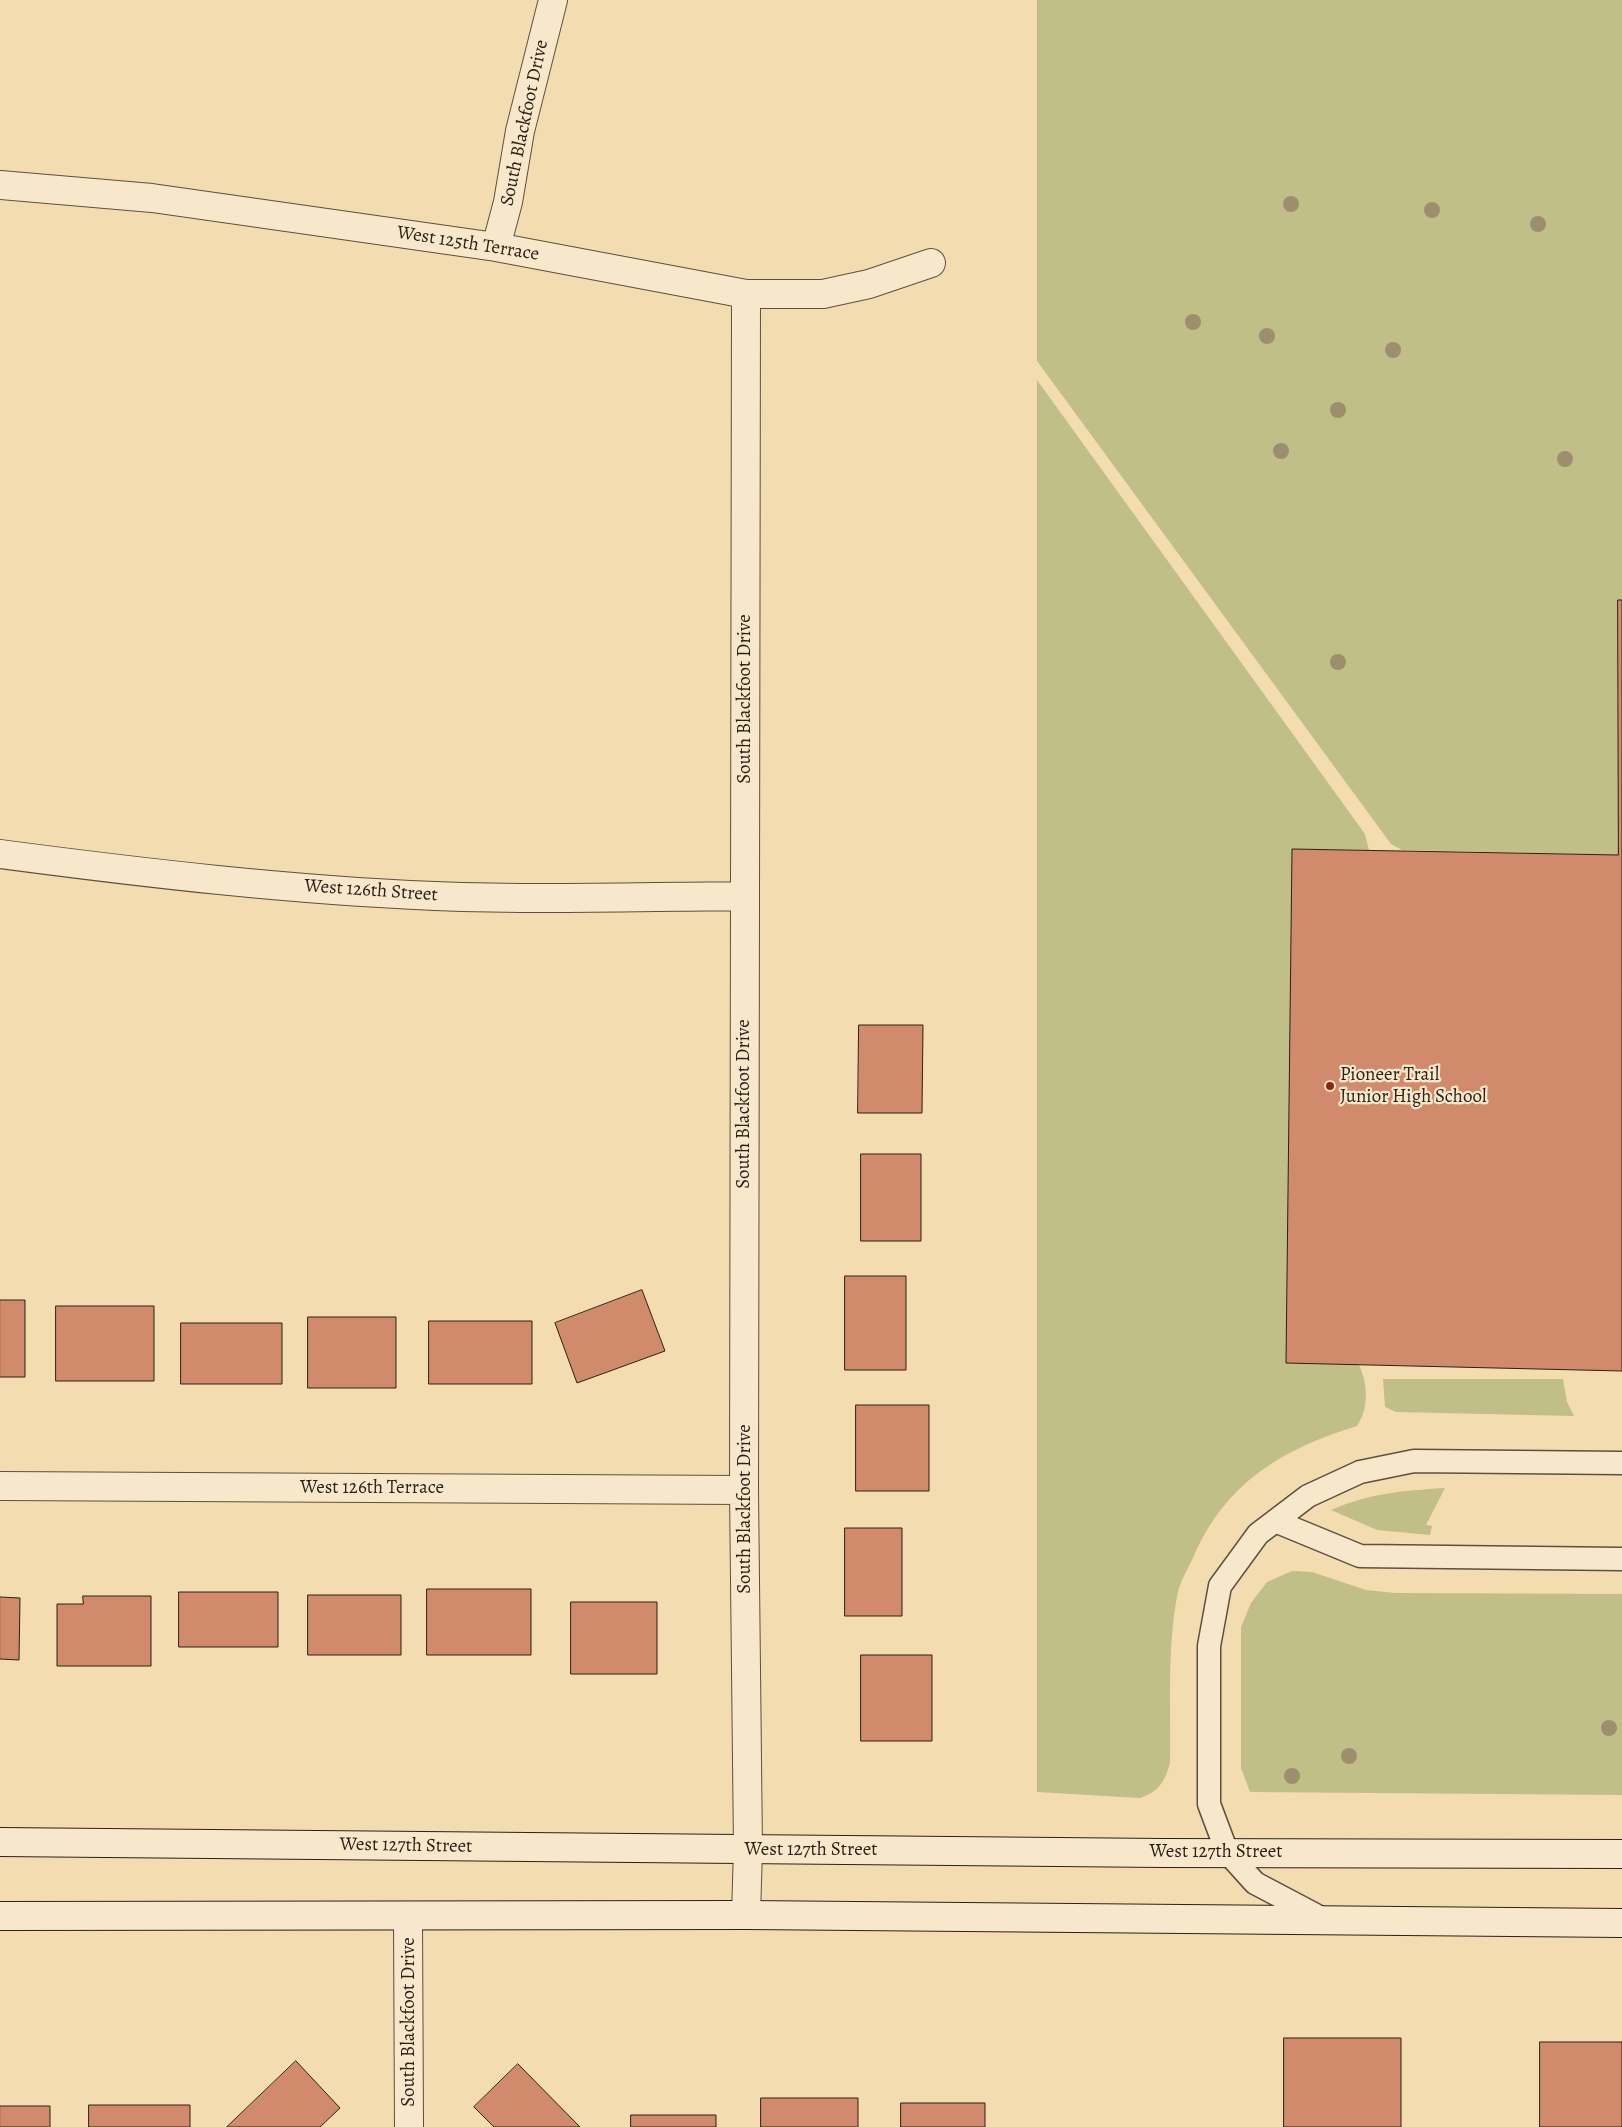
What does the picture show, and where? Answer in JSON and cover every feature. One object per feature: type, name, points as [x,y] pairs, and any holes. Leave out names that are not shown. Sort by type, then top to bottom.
[{"type":"street","name":"South Blackfoot Drive","points":[[496,247],[508,202],[520,131],[553,0]]},
{"type":"street","name":"West 125th Terrace","points":[[0,185],[152,198],[496,247],[746,294],[823,294],[869,284],[931,263]]},
{"type":"street","name":"South Blackfoot Drive","points":[[746,294],[744,896],[744,1490],[748,1849],[746,1915]]},
{"type":"street","name":"West 126th Street","points":[[0,854],[254,883],[435,896],[529,898],[744,896]]},
{"type":"street","name":"West 126th Terrace","points":[[0,1486],[744,1490]]},
{"type":"street","name":"West 127th Street","points":[[0,1842],[1622,1854]]},
{"type":"street","points":[[0,1916],[408,1917],[746,1915],[1622,1923]]},
{"type":"street","name":"South Blackfoot Drive","points":[[408,1917],[409,2127]]},
{"type":"lane","points":[[1325,1920],[1255,1883],[1227,1852],[1209,1804],[1209,1646],[1220,1586],[1258,1534],[1308,1496],[1360,1472],[1414,1461],[1622,1463]]},
{"type":"lane","points":[[1275,1521],[1360,1556],[1622,1559]]},
{"type":"green space","points":[[1037,0],[1622,0],[1622,600],[1618,600],[1618,855],[1402,850],[1391,844],[1037,361]]},
{"type":"green space","points":[[1037,380],[1365,834],[1369,850],[1293,849],[1359,1365],[1364,1380],[1366,1396],[1364,1412],[1357,1426],[1304,1446],[1259,1472],[1239,1489],[1206,1532],[1177,1596],[1172,1637],[1170,1679],[1170,1763],[1166,1775],[1157,1789],[1147,1796],[1140,1798],[1037,1792]]},
{"type":"green space","points":[[1383,1379],[1563,1379],[1567,1402],[1574,1416],[1396,1412],[1385,1407]]},
{"type":"green space","points":[[1445,1488],[1426,1525],[1432,1526],[1430,1535],[1377,1530],[1331,1510],[1373,1496]]},
{"type":"green space","points":[[1292,1571],[1312,1572],[1366,1590],[1395,1593],[1622,1594],[1622,1795],[1250,1792],[1241,1768],[1241,1627],[1251,1603],[1267,1582]]},
{"type":"building","points":[[1618,600],[1622,600],[1622,1371],[1286,1363],[1292,849],[1618,855]]},
{"type":"building","points":[[859,1025],[923,1025],[922,1113],[858,1113]]},
{"type":"building","points":[[861,1154],[921,1154],[921,1241],[861,1241]]},
{"type":"building","points":[[845,1276],[906,1276],[906,1370],[845,1370]]},
{"type":"building","points":[[642,1290],[665,1351],[577,1383],[555,1323]]},
{"type":"building","points":[[0,1300],[25,1300],[25,1377],[0,1377]]},
{"type":"building","points":[[56,1306],[154,1306],[154,1381],[56,1381]]},
{"type":"building","points":[[308,1317],[396,1317],[396,1388],[308,1388]]},
{"type":"building","points":[[429,1321],[532,1321],[532,1384],[429,1384]]},
{"type":"building","points":[[181,1323],[282,1323],[282,1384],[181,1384]]},
{"type":"building","points":[[856,1405],[929,1405],[929,1491],[856,1491]]},
{"type":"building","points":[[845,1528],[902,1528],[902,1616],[845,1616]]},
{"type":"building","points":[[427,1589],[531,1589],[531,1655],[427,1655]]},
{"type":"building","points":[[179,1592],[278,1592],[278,1647],[179,1647]]},
{"type":"building","points":[[308,1595],[401,1595],[401,1655],[308,1655]]},
{"type":"building","points":[[83,1596],[151,1596],[151,1666],[57,1666],[57,1604],[83,1604]]},
{"type":"building","points":[[0,1597],[20,1598],[19,1660],[0,1659]]},
{"type":"building","points":[[571,1602],[657,1602],[657,1674],[571,1674]]},
{"type":"building","points":[[861,1655],[932,1655],[932,1741],[861,1741]]},
{"type":"building","points":[[1284,2038],[1401,2038],[1401,2127],[1284,2127]]},
{"type":"building","points":[[1540,2042],[1622,2042],[1622,2127],[1540,2127]]},
{"type":"building","points":[[296,2061],[340,2108],[320,2127],[227,2127]]},
{"type":"building","points":[[518,2064],[580,2127],[494,2127],[474,2107]]},
{"type":"building","points":[[761,2098],[858,2098],[858,2127],[761,2127]]},
{"type":"building","points":[[901,2103],[985,2103],[985,2127],[901,2127]]},
{"type":"building","points":[[89,2105],[190,2105],[190,2127],[89,2127]]},
{"type":"building","points":[[0,2106],[50,2106],[50,2127],[0,2127]]},
{"type":"building","points":[[631,2115],[716,2115],[716,2127],[631,2127]]},
{"type":"place","name":"Pioneer Trail Junior High School","points":[[1330,1086]]}]
